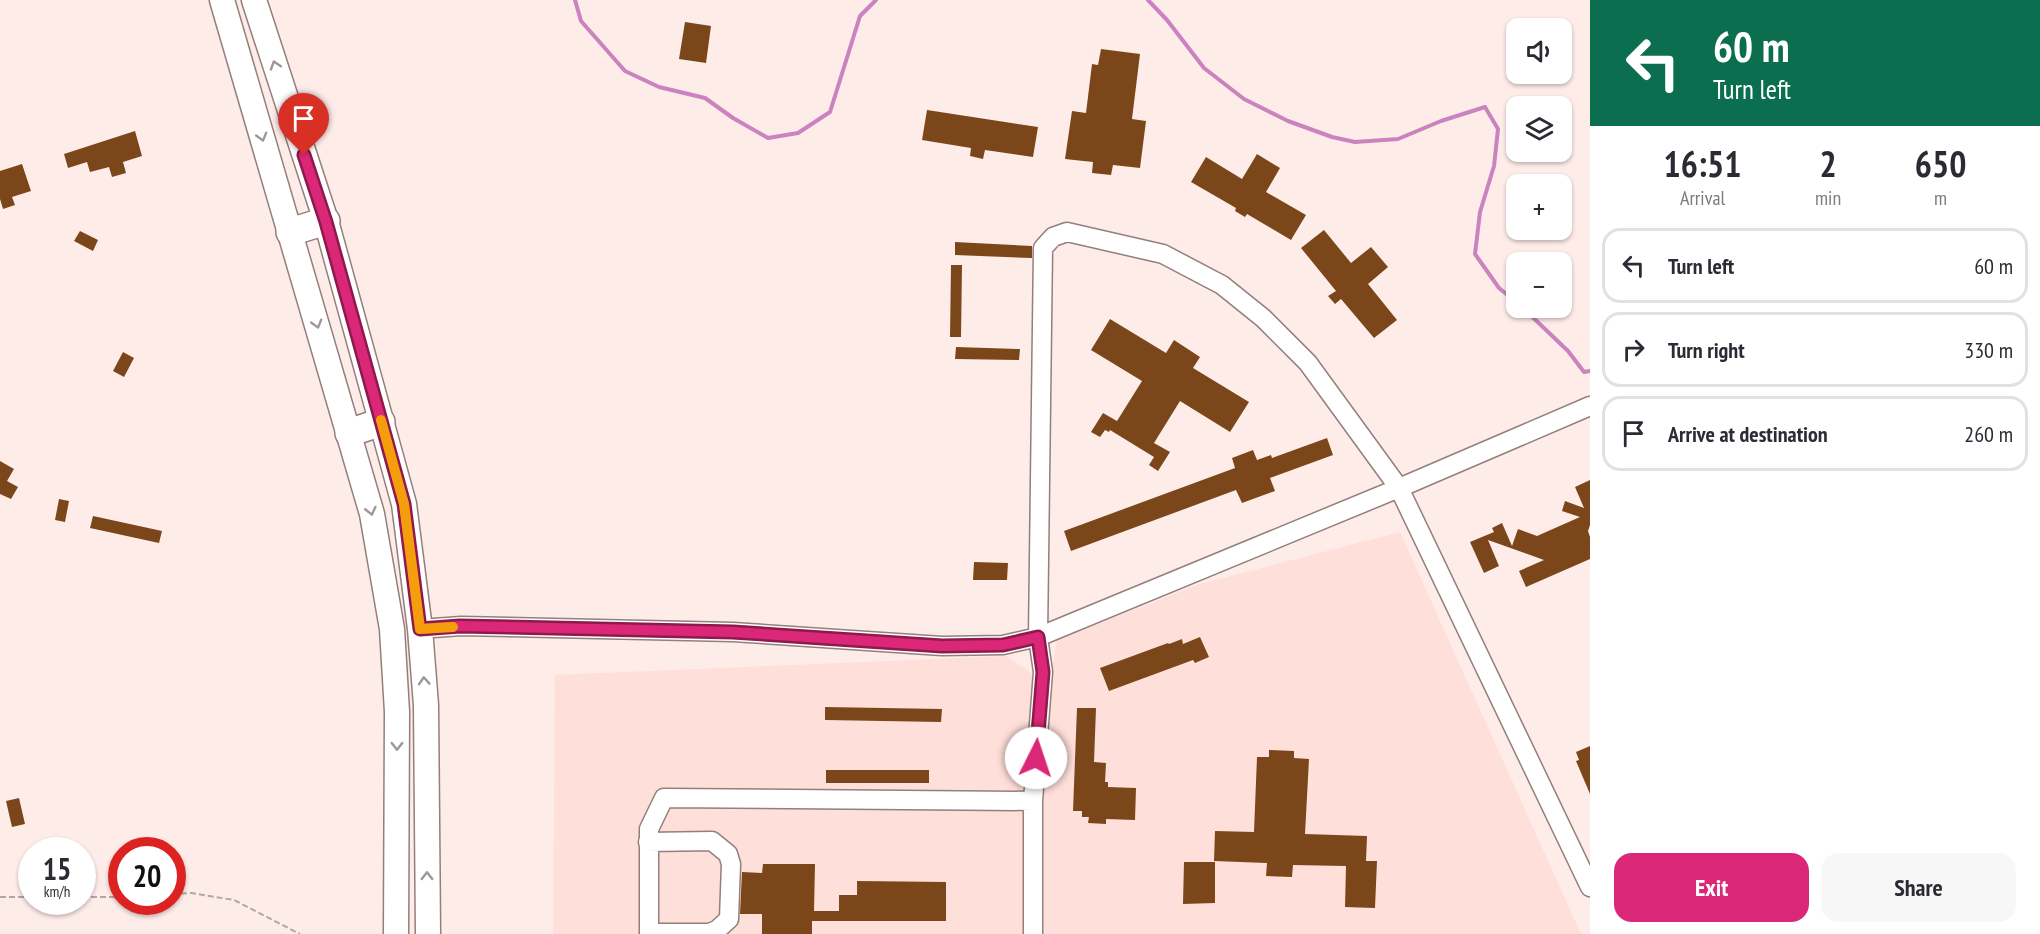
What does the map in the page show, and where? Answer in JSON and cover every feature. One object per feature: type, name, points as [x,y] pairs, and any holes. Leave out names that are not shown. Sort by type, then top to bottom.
[{"type":"highway","points":[[290,232],[326,222]]},
{"type":"highway","points":[[349,433],[381,422]]},
{"type":"main road","points":[[222,0],[372,514],[392,629],[397,712],[396,934]]},
{"type":"main road","points":[[254,0],[326,222],[404,504],[420,629],[426,705],[428,934]]},
{"type":"lane","points":[[1033,934],[1033,801],[1043,672],[1038,637],[1043,248],[1053,237],[1067,232],[1163,254],[1222,285],[1263,318],[1308,363],[1399,488],[1590,887]]},
{"type":"lane","points":[[420,629],[460,626],[733,632],[942,646],[1003,645],[1038,637],[1399,488],[1590,406]]},
{"type":"lane","points":[[648,842],[712,841],[728,854],[731,864],[729,919],[724,925],[710,933],[649,934],[648,842],[649,829],[664,798],[1033,801]]},
{"type":"path","points":[[186,893],[234,900],[300,934]]},
{"type":"path","points":[[0,897],[18,897]]},
{"type":"shaded area","points":[[1400,532],[1581,934],[553,934],[555,675],[1007,656],[1034,675],[1052,669],[1057,640],[1200,584]]},
{"type":"building","points":[[685,22],[711,26],[706,63],[679,59]]},
{"type":"building","points":[[1101,49],[1140,54],[1132,119],[1146,121],[1140,168],[1113,165],[1111,175],[1092,173],[1093,162],[1065,159],[1072,111],[1086,113],[1092,64],[1098,65]]},
{"type":"building","points":[[927,110],[1038,127],[1033,157],[985,150],[983,159],[970,156],[971,148],[922,140]]},
{"type":"building","points":[[135,131],[142,156],[123,162],[126,173],[112,177],[109,167],[90,172],[87,162],[68,168],[64,154]]},
{"type":"building","points":[[1257,154],[1280,168],[1266,192],[1306,215],[1291,240],[1247,214],[1245,217],[1235,211],[1236,208],[1191,182],[1206,157],[1242,179]]},
{"type":"building","points":[[22,164],[31,191],[12,197],[15,205],[3,209],[0,199],[0,171]]},
{"type":"building","points":[[1324,230],[1351,263],[1371,247],[1388,267],[1368,284],[1397,320],[1374,338],[1341,299],[1335,304],[1328,296],[1336,291],[1301,248]]},
{"type":"building","points":[[80,231],[98,240],[93,251],[74,241]]},
{"type":"building","points":[[955,242],[1032,246],[1032,258],[955,255]]},
{"type":"building","points":[[951,265],[962,265],[961,337],[950,337]]},
{"type":"building","points":[[1110,319],[1166,353],[1174,340],[1200,357],[1193,368],[1249,402],[1230,432],[1180,401],[1154,443],[1170,452],[1158,471],[1149,465],[1154,457],[1110,430],[1109,432],[1105,430],[1100,437],[1091,432],[1103,413],[1117,421],[1142,381],[1091,350]]},
{"type":"building","points":[[956,347],[1020,349],[1019,360],[955,359]]},
{"type":"building","points":[[123,352],[134,358],[124,377],[113,371]]},
{"type":"building","points":[[1327,438],[1333,455],[1270,478],[1275,491],[1242,503],[1236,490],[1071,551],[1064,531],[1235,468],[1232,458],[1253,450],[1257,460],[1271,455],[1272,458]]},
{"type":"building","points":[[0,461],[14,469],[7,481],[18,487],[11,499],[0,494]]},
{"type":"building","points":[[1590,480],[1588,531],[1590,559],[1526,587],[1519,571],[1544,560],[1488,540],[1499,566],[1484,573],[1470,542],[1494,532],[1492,528],[1502,523],[1512,546],[1518,529],[1537,536],[1580,517],[1562,511],[1565,501],[1584,508],[1575,487]]},
{"type":"building","points":[[59,499],[69,501],[65,522],[55,520]]},
{"type":"building","points":[[93,516],[162,531],[159,543],[90,528]]},
{"type":"building","points":[[974,562],[1008,563],[1007,580],[973,580]]},
{"type":"building","points":[[1200,637],[1209,657],[1195,663],[1193,660],[1109,691],[1100,668],[1168,643],[1182,639],[1183,644]]},
{"type":"building","points":[[825,707],[942,709],[941,722],[825,720]]},
{"type":"building","points":[[1077,708],[1096,708],[1094,762],[1106,763],[1105,782],[1108,782],[1108,787],[1136,788],[1135,820],[1106,819],[1106,824],[1088,823],[1089,817],[1082,817],[1082,811],[1073,811]]},
{"type":"building","points":[[1590,746],[1590,794],[1576,761],[1579,760],[1576,752]]},
{"type":"building","points":[[1269,750],[1294,751],[1294,758],[1309,759],[1305,834],[1367,836],[1366,861],[1377,861],[1375,908],[1345,907],[1346,866],[1293,865],[1292,877],[1266,876],[1267,863],[1214,861],[1215,831],[1254,832],[1257,757],[1269,757]]},
{"type":"building","points":[[826,770],[929,770],[929,783],[826,783]]},
{"type":"building","points":[[19,798],[25,824],[12,827],[6,801]]},
{"type":"building","points":[[1184,862],[1215,862],[1215,903],[1183,904]]},
{"type":"building","points":[[763,864],[815,864],[814,911],[839,911],[839,895],[857,895],[857,881],[946,882],[946,921],[812,921],[812,934],[762,934],[762,914],[740,914],[742,872],[762,873]]},
{"type":"waterway","points":[[575,0],[581,21],[625,71],[659,87],[705,98],[733,118],[768,138],[798,133],[830,112],[860,16],[876,0]]},
{"type":"waterway","points":[[1148,0],[1167,20],[1204,68],[1244,99],[1288,121],[1332,137],[1355,142],[1398,139],[1441,121],[1485,107],[1498,129],[1494,166],[1480,212],[1475,254],[1499,288],[1506,294]]},
{"type":"waterway","points":[[1533,318],[1568,351],[1584,372],[1590,371]]},
{"type":"slow traffic","points":[[381,420],[404,504],[420,629],[453,627]]},
{"type":"route","points":[[304,155],[326,222],[404,504],[420,629],[460,626],[733,632],[942,646],[1003,645],[1038,637],[1043,672],[1036,758]]}]
